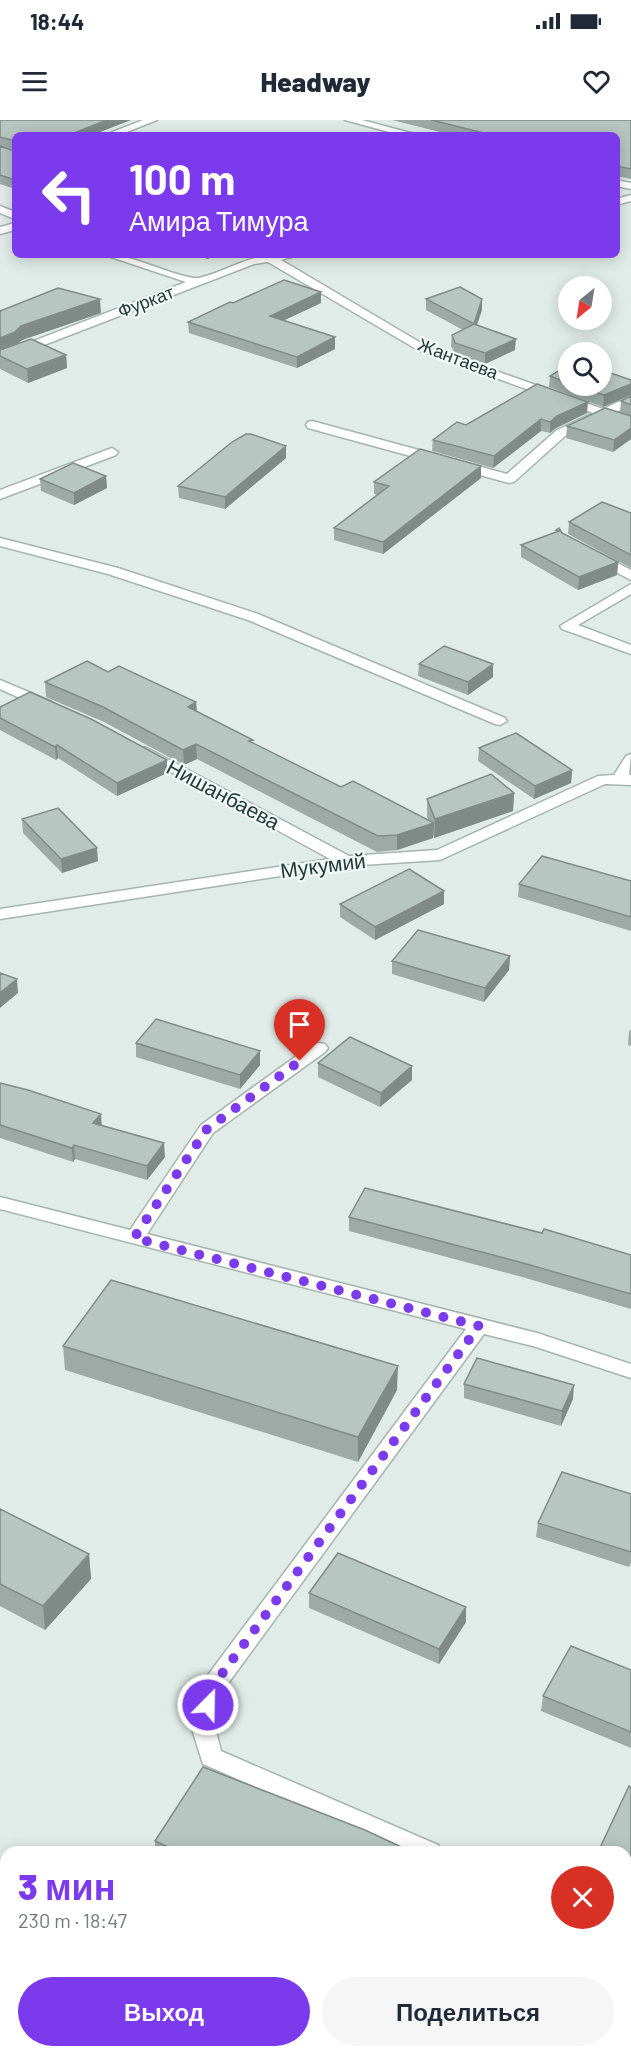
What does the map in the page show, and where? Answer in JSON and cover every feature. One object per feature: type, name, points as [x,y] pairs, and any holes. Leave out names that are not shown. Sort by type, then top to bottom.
[{"type":"street","points":[[119,132],[152,120]]},
{"type":"street","points":[[350,120],[400,132]]},
{"type":"street","points":[[120,258],[196,282]]},
{"type":"street","name":"Фуркат","points":[[0,358],[263,258]]},
{"type":"street","name":"Жантаева","points":[[269,258],[422,348],[631,423]]},
{"type":"street","points":[[312,425],[509,480],[561,433],[608,413],[631,400]]},
{"type":"street","points":[[0,495],[112,452]]},
{"type":"street","points":[[0,542],[113,571],[253,617],[500,721]]},
{"type":"street","points":[[585,550],[631,576]]},
{"type":"street","points":[[631,588],[567,626],[631,650]]},
{"type":"street","points":[[0,684],[65,713]]},
{"type":"street","name":"Нишанбаева","points":[[129,744],[346,861]]},
{"type":"street","points":[[625,780],[631,759]]},
{"type":"street","name":"Мукумий","points":[[0,914],[346,861],[440,855],[603,779],[625,780]]},
{"type":"street","points":[[134,1238],[207,1129],[319,1048]]},
{"type":"street","points":[[0,1203],[537,1340],[631,1371]]},
{"type":"street","points":[[415,1846],[211,1756],[202,1723],[213,1686],[479,1326]]},
{"type":"building","points":[[0,120],[107,120],[77,132],[12,132],[12,140],[0,137]]},
{"type":"building","points":[[431,120],[631,120],[631,169],[620,167],[620,132],[480,132]]},
{"type":"building","points":[[0,146],[12,150],[12,179],[0,175]]},
{"type":"building","points":[[284,280],[321,292],[270,316],[335,337],[297,357],[188,322],[230,302],[233,303]]},
{"type":"building","points":[[460,287],[482,299],[474,324],[426,299]]},
{"type":"building","points":[[58,288],[100,299],[21,326],[15,332],[0,338],[0,311]]},
{"type":"building","points":[[474,324],[516,339],[485,353],[455,343],[452,335]]},
{"type":"building","points":[[31,339],[66,355],[27,369],[0,356],[0,350]]},
{"type":"building","points":[[558,371],[558,379],[550,376]]},
{"type":"building","points":[[612,373],[631,380],[631,384],[612,392]]},
{"type":"building","points":[[537,384],[558,391],[558,396],[571,396],[588,402],[557,416],[550,422],[541,419],[494,456],[433,440],[457,422],[466,425]]},
{"type":"building","points":[[631,396],[631,405],[621,401]]},
{"type":"building","points":[[605,408],[631,416],[631,428],[614,440],[567,426]]},
{"type":"building","points":[[246,434],[286,446],[225,497],[178,486],[232,442]]},
{"type":"building","points":[[420,449],[481,466],[383,542],[334,528],[389,486],[374,482]]},
{"type":"building","points":[[73,463],[106,476],[74,493],[40,479]]},
{"type":"building","points":[[602,502],[631,513],[631,555],[569,522]]},
{"type":"building","points":[[559,528],[562,533],[618,562],[579,577],[521,545],[559,531],[556,530]]},
{"type":"building","points":[[444,646],[493,664],[468,682],[419,664]]},
{"type":"building","points":[[87,661],[108,672],[119,666],[196,702],[188,707],[253,740],[249,741],[341,787],[353,781],[434,823],[397,835],[378,836],[196,744],[183,750],[103,707],[45,682]]},
{"type":"building","points":[[30,692],[91,719],[167,760],[117,783],[57,745],[55,747],[0,718],[0,707]]},
{"type":"building","points":[[516,733],[572,770],[535,786],[479,748]]},
{"type":"building","points":[[491,774],[514,793],[435,819],[427,799]]},
{"type":"building","points":[[58,808],[97,848],[61,859],[22,819]]},
{"type":"building","points":[[542,856],[631,881],[631,917],[519,884]]},
{"type":"building","points":[[409,869],[444,891],[375,927],[340,904]]},
{"type":"building","points":[[418,930],[510,956],[485,988],[392,961]]},
{"type":"building","points":[[0,973],[17,979],[0,993]]},
{"type":"building","points":[[156,1019],[260,1051],[240,1075],[136,1043]]},
{"type":"building","points":[[350,1037],[412,1066],[381,1093],[318,1063]]},
{"type":"building","points":[[0,1083],[101,1114],[93,1123],[164,1143],[147,1166],[74,1145],[72,1148],[0,1125]]},
{"type":"building","points":[[365,1188],[542,1233],[544,1229],[631,1255],[631,1294],[349,1217]]},
{"type":"building","points":[[111,1280],[398,1366],[358,1437],[63,1346]]},
{"type":"building","points":[[477,1358],[574,1385],[562,1411],[464,1384]]},
{"type":"building","points":[[562,1472],[631,1494],[631,1552],[538,1523]]},
{"type":"building","points":[[0,1509],[89,1554],[43,1606],[0,1584]]},
{"type":"building","points":[[338,1553],[466,1607],[439,1649],[309,1593]]},
{"type":"building","points":[[571,1646],[631,1670],[631,1732],[543,1696]]},
{"type":"building","points":[[203,1767],[365,1830],[399,1846],[166,1846],[155,1841]]},
{"type":"building","points":[[629,1786],[631,1787],[631,1846],[601,1846]]},
{"type":"route","points":[[208,1705],[213,1686],[479,1326],[134,1238],[207,1129],[300,1061]]}]
